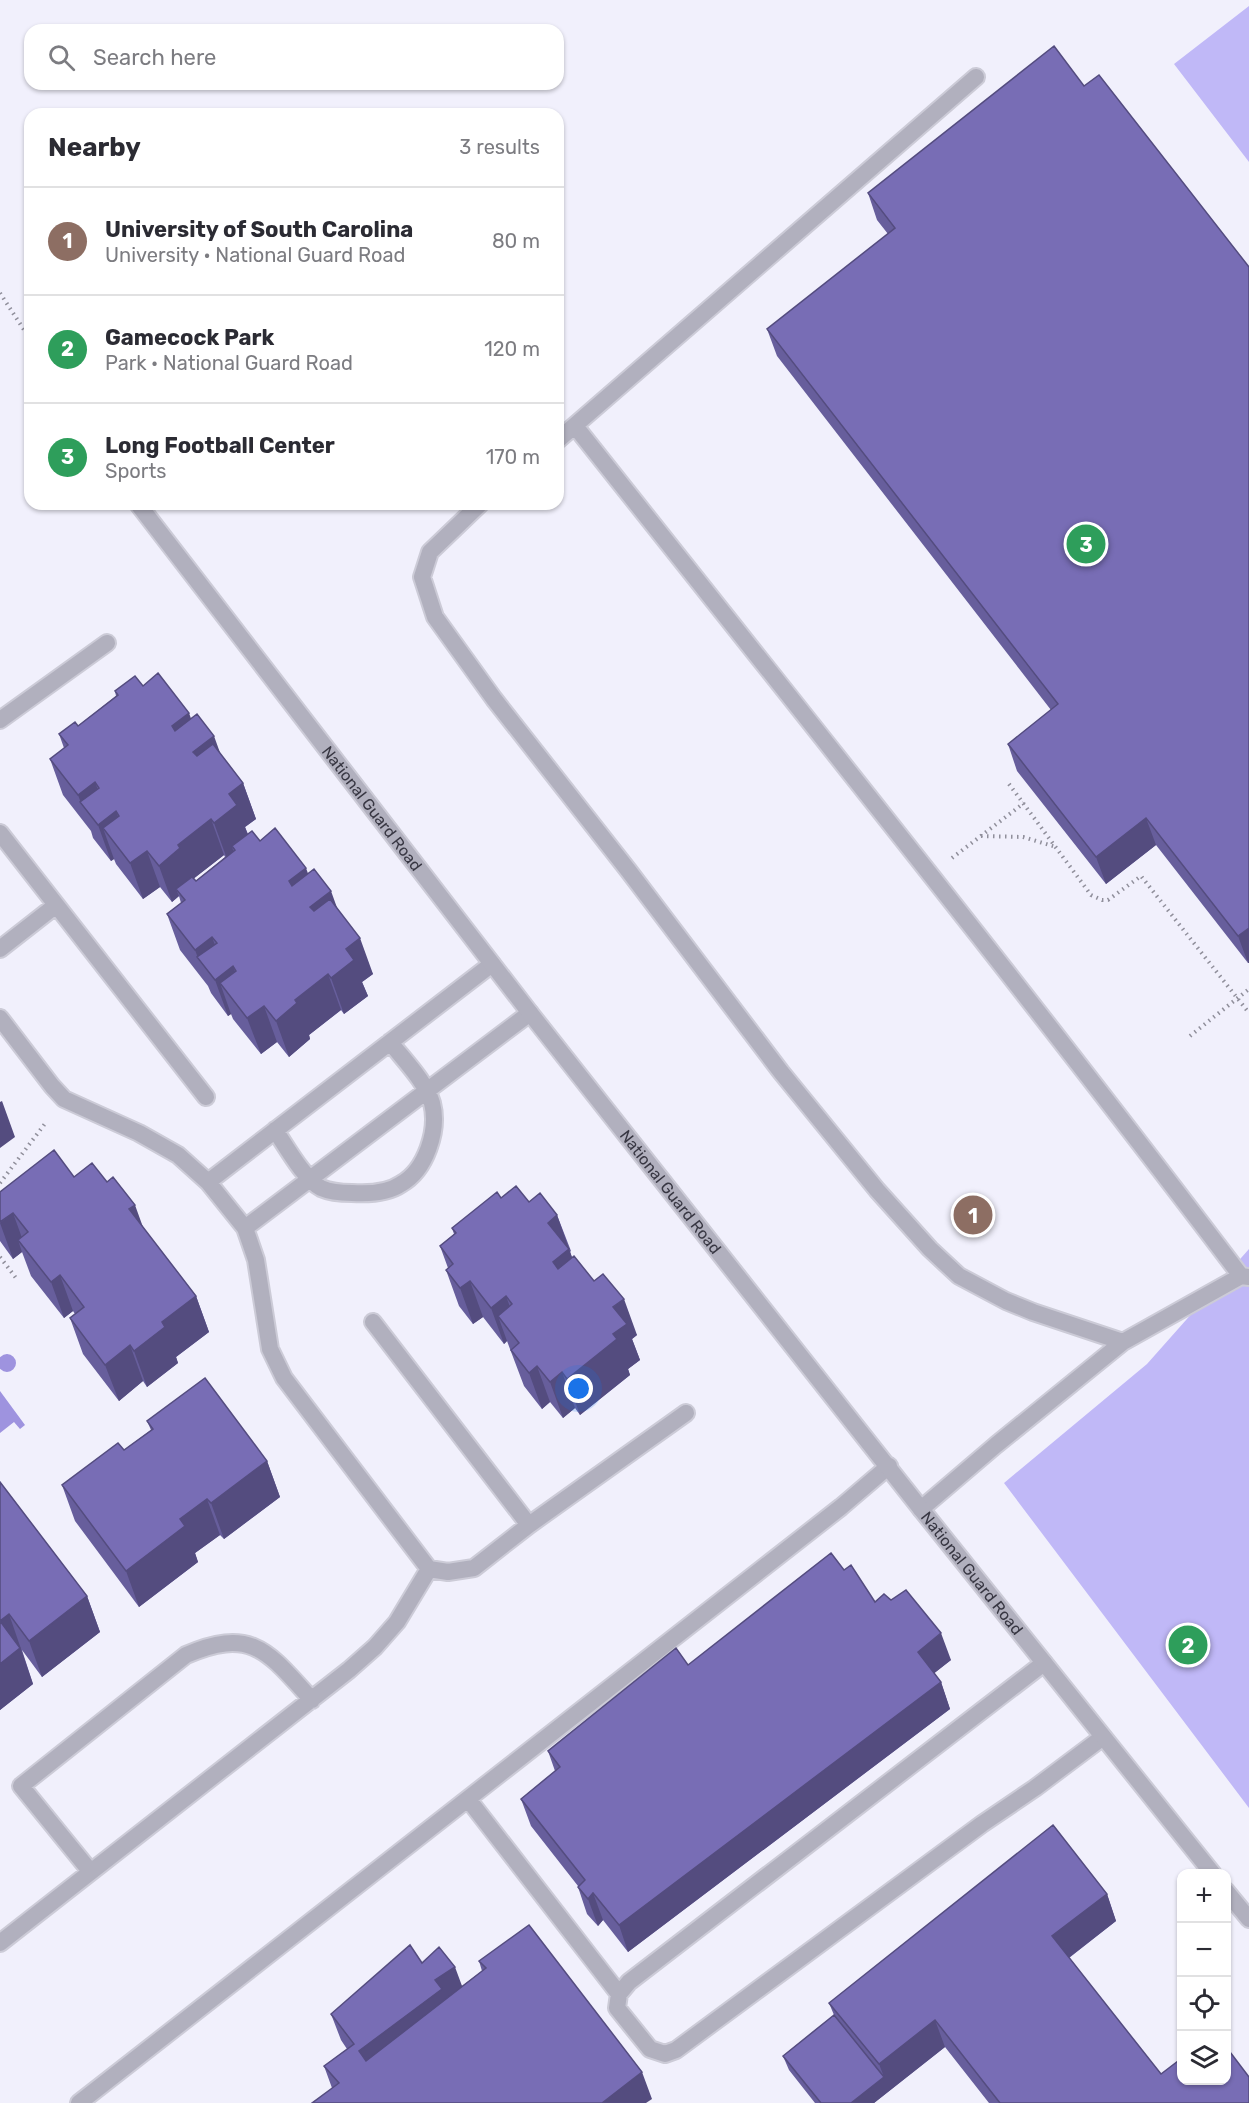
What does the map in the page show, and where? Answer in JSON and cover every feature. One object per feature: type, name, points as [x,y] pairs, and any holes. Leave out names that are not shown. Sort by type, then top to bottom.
[{"type":"street","points":[[564,435],[976,77]]},
{"type":"street","points":[[575,426],[1245,1277],[1123,1342],[921,1509]]},
{"type":"street","name":"National Guard Road","points":[[143,510],[530,1013],[921,1509],[1209,1869]]},
{"type":"street","points":[[474,510],[430,552],[422,577],[435,617],[494,699],[781,1072],[877,1190],[930,1249],[959,1276],[1006,1301],[1123,1342]]},
{"type":"street","points":[[0,720],[107,643]]},
{"type":"street","points":[[0,832],[55,906],[206,1097]]},
{"type":"street","points":[[0,949],[55,906]]},
{"type":"street","points":[[208,1182],[492,964]]},
{"type":"street","points":[[245,1228],[530,1013]]},
{"type":"street","points":[[0,1017],[64,1099],[162,1145],[194,1168],[245,1228],[256,1260],[270,1348],[284,1378],[429,1569],[448,1572],[474,1568],[529,1525],[686,1413]]},
{"type":"street","points":[[275,1130],[310,1179],[321,1188],[338,1193],[362,1194],[388,1190],[401,1185],[418,1169],[432,1136],[432,1104],[427,1091],[390,1042]]},
{"type":"street","points":[[373,1322],[529,1525]]},
{"type":"street","points":[[79,2103],[841,1507],[889,1466]]},
{"type":"street","points":[[0,1942],[312,1700],[375,1647],[397,1622],[429,1569]]},
{"type":"street","points":[[90,1871],[21,1786],[186,1655],[206,1646],[226,1642],[245,1643],[263,1651],[277,1662],[312,1700]]},
{"type":"street","points":[[1044,1663],[629,1982],[619,1994],[617,2008],[650,2049],[665,2054],[676,2050],[1103,1737]]},
{"type":"street","points":[[468,1799],[619,1994]]},
{"type":"street","points":[[1231,1896],[1249,1919]]},
{"type":"path","points":[[0,292],[24,330]]},
{"type":"path","points":[[1009,784],[1091,895],[1102,900],[1114,898],[1142,876],[1249,1013]]},
{"type":"path","points":[[930,875],[1024,803]]},
{"type":"path","points":[[981,836],[1023,837],[1058,848]]},
{"type":"path","points":[[1190,1036],[1249,989]]},
{"type":"path","points":[[0,1183],[64,1099]]},
{"type":"path","points":[[0,1257],[16,1278]]},
{"type":"shaded area","points":[[1249,6],[1249,162],[1174,64]]},
{"type":"shaded area","points":[[1249,1249],[1249,1808],[1004,1483],[1147,1364]]},
{"type":"shaded area","points":[[4,1355],[10,1355],[15,1360],[15,1366],[10,1371],[4,1371],[-1,1366],[-1,1360]]},
{"type":"shaded area","points":[[0,1391],[25,1425],[20,1429],[14,1422],[0,1433]]},
{"type":"building","points":[[1054,46],[1084,86],[1099,75],[1249,267],[1249,928],[1238,936],[1146,818],[1096,857],[1008,744],[1058,704],[767,329],[895,228],[868,193]]},
{"type":"building","points":[[158,673],[189,713],[172,726],[175,731],[197,714],[214,736],[193,752],[197,756],[213,744],[243,783],[229,794],[237,805],[214,823],[211,819],[178,845],[180,848],[159,866],[147,851],[130,863],[103,828],[119,816],[116,811],[98,825],[80,802],[99,788],[95,782],[78,795],[50,759],[68,745],[59,734],[75,722],[78,726],[118,695],[115,691],[135,676],[143,686]]},
{"type":"building","points":[[275,828],[306,868],[289,881],[292,886],[314,869],[331,891],[310,907],[314,911],[330,899],[360,938],[346,949],[354,960],[331,978],[328,974],[295,1000],[297,1003],[276,1021],[264,1006],[247,1018],[220,983],[236,971],[233,966],[215,980],[197,957],[217,943],[212,937],[195,950],[167,914],[185,900],[176,889],[192,877],[196,881],[235,850],[232,846],[252,831],[260,841]]},
{"type":"building","points":[[54,1150],[74,1177],[92,1163],[107,1182],[113,1177],[135,1205],[129,1209],[196,1296],[162,1322],[165,1327],[134,1351],[130,1345],[105,1365],[70,1318],[84,1307],[60,1275],[51,1282],[18,1240],[28,1232],[13,1213],[0,1222],[0,1192]]},
{"type":"building","points":[[516,1186],[529,1202],[540,1193],[557,1215],[548,1223],[569,1249],[553,1262],[558,1269],[574,1256],[594,1281],[603,1274],[624,1299],[613,1307],[627,1324],[613,1334],[617,1339],[567,1379],[562,1372],[550,1382],[537,1366],[529,1373],[511,1350],[519,1343],[498,1316],[512,1304],[506,1296],[491,1308],[470,1281],[460,1288],[446,1270],[453,1264],[440,1246],[456,1233],[452,1228],[497,1192],[501,1198]]},
{"type":"building","points":[[205,1378],[267,1461],[211,1503],[207,1499],[180,1519],[185,1526],[126,1571],[62,1485],[118,1443],[124,1450],[153,1429],[147,1421]]},
{"type":"building","points":[[0,1482],[87,1596],[29,1641],[9,1614],[0,1621]]},
{"type":"building","points":[[831,1553],[844,1570],[851,1565],[875,1602],[884,1594],[891,1600],[906,1590],[941,1633],[918,1652],[941,1682],[619,1925],[593,1893],[588,1899],[578,1887],[585,1880],[521,1799],[560,1767],[548,1751],[676,1648],[688,1665]]},
{"type":"building","points":[[0,1621],[20,1648],[0,1664]]},
{"type":"building","points":[[1053,1825],[1107,1894],[1052,1936],[1161,2074],[1177,2062],[1177,2085],[1231,2085],[1231,2053],[1249,2077],[1249,2103],[1000,2103],[935,2020],[879,2064],[829,2003]]},
{"type":"building","points":[[529,1925],[642,2072],[602,2103],[312,2103],[339,2083],[324,2066],[354,2044],[331,2014],[410,1945],[422,1963],[439,1947],[455,1967],[435,1980],[442,1989],[359,2051],[366,2061],[486,1968],[479,1961]]},
{"type":"building","points":[[834,2015],[884,2077],[851,2103],[821,2103],[783,2056]]},
{"type":"place","name":"Long Football Center","points":[[1086,544]]},
{"type":"place","name":"University of South Carolina","points":[[973,1215]]},
{"type":"place","name":"Gamecock Park","points":[[1188,1645]]}]
